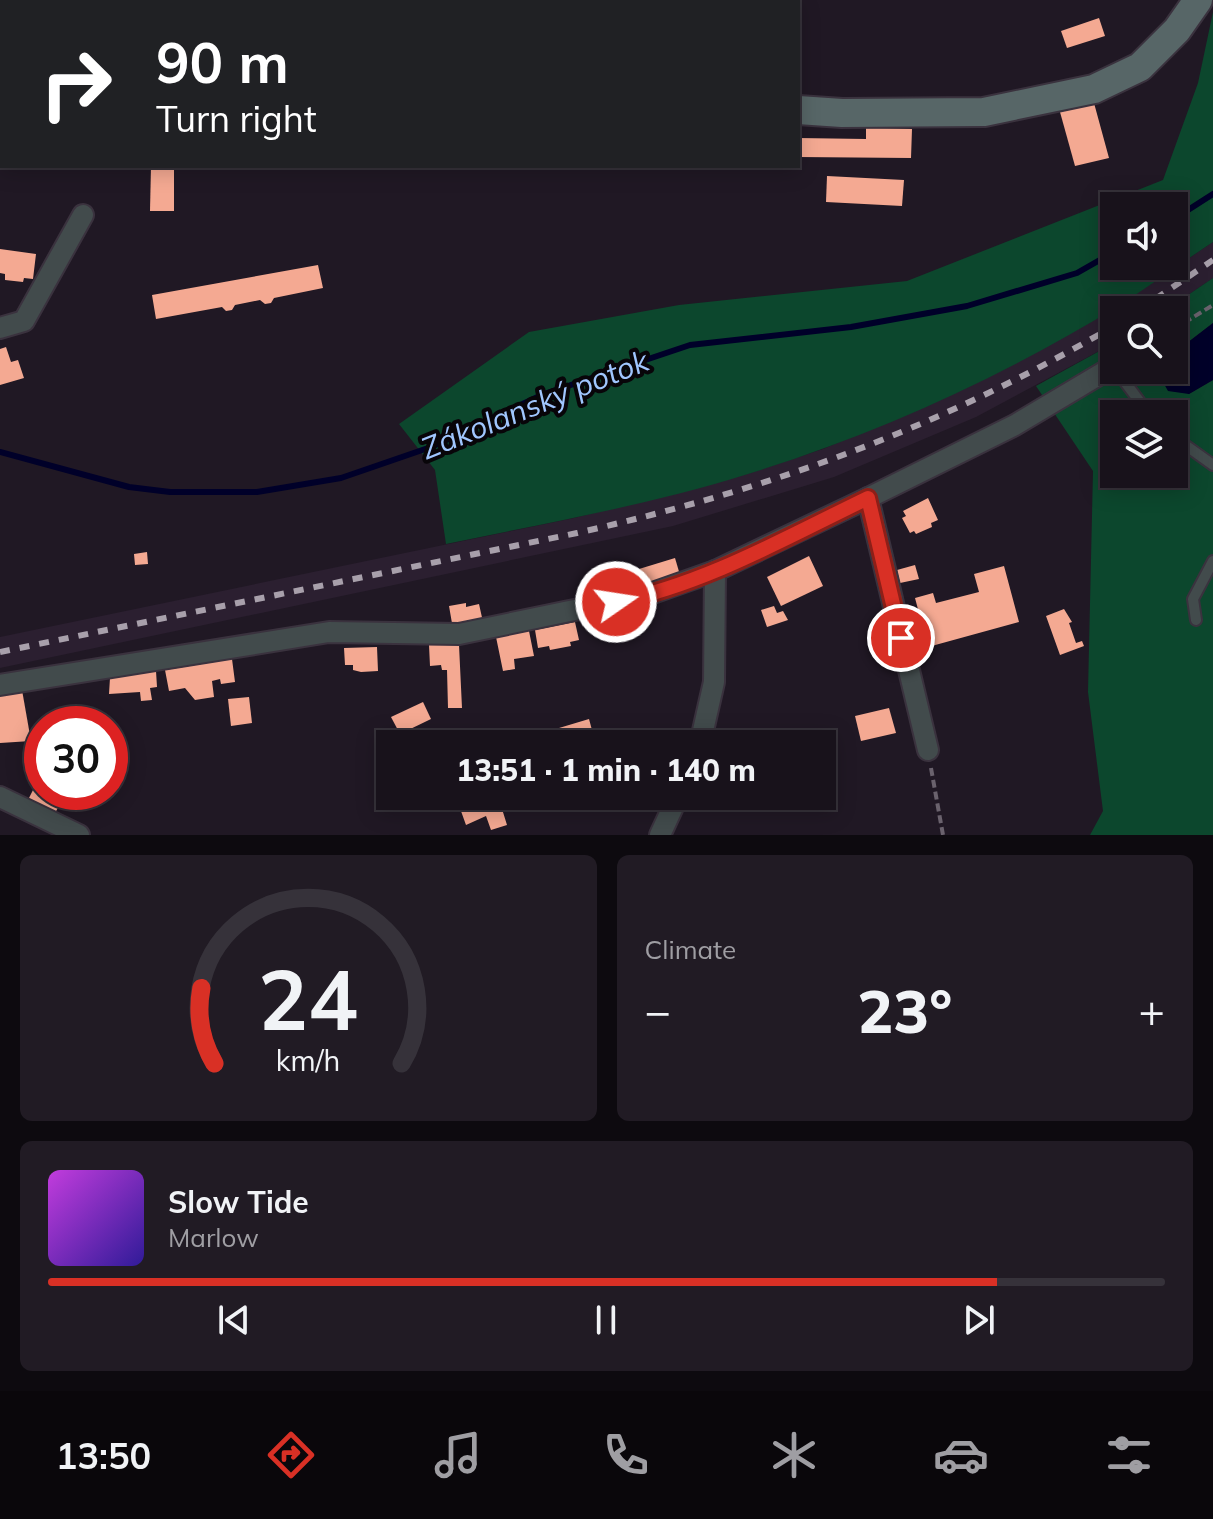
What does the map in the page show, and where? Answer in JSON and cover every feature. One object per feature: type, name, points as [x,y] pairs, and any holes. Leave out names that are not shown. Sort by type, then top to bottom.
[{"type":"main road","points":[[800,110],[842,113],[984,112],[1094,89],[1140,67],[1177,30],[1198,0]]},
{"type":"street","points":[[0,328],[24,321],[83,215]]},
{"type":"street","points":[[0,685],[329,632],[459,634],[647,595],[715,571],[868,498],[1015,425],[1100,377]]},
{"type":"street","points":[[868,498],[928,750]]},
{"type":"street","points":[[703,730],[714,682],[715,571]]},
{"type":"street","points":[[0,797],[79,835]]},
{"type":"street","points":[[660,835],[672,810]]},
{"type":"lane","points":[[1188,447],[1213,465]]},
{"type":"lane","points":[[1196,620],[1193,599],[1213,561]]},
{"type":"path","points":[[1188,320],[1213,305]]},
{"type":"path","points":[[928,750],[943,835]]},
{"type":"shaded area","points":[[1213,242],[1213,278],[1187,296],[1132,296],[1156,280],[1188,280],[1188,259]]},
{"type":"shaded area","points":[[1100,316],[1100,351],[976,417],[834,477],[673,526],[0,668],[0,637],[574,518],[747,474],[823,449],[962,390]]},
{"type":"green space","points":[[1213,12],[1213,242],[1188,259],[1188,192],[1133,192],[1163,180],[1198,83]]},
{"type":"green space","points":[[1100,205],[1100,280],[1157,280],[1133,296],[1100,296],[1100,317],[1030,357],[938,402],[844,441],[748,474],[673,495],[446,544],[435,470],[399,424],[529,332],[679,305],[907,281]]},
{"type":"green space","points":[[1213,278],[1213,323],[1188,342],[1188,296]]},
{"type":"green space","points":[[1100,351],[1100,384],[1172,384],[1189,394],[1213,380],[1213,835],[1090,835],[1103,811],[1088,692],[1093,471],[1036,386]]},
{"type":"water","points":[[1213,323],[1213,380],[1189,394],[1168,391],[1164,384],[1188,384],[1188,342]]},
{"type":"building","points":[[1099,18],[1105,36],[1067,48],[1061,31]]},
{"type":"building","points":[[1094,103],[1109,158],[1075,166],[1060,112]]},
{"type":"building","points":[[866,128],[912,129],[911,158],[800,157],[800,138],[866,139]]},
{"type":"building","points":[[151,168],[174,168],[174,211],[150,211]]},
{"type":"building","points":[[827,176],[904,180],[902,206],[826,202]]},
{"type":"building","points":[[0,249],[36,254],[33,279],[24,278],[23,282],[5,280],[5,274],[0,273]]},
{"type":"building","points":[[318,265],[323,288],[274,298],[271,303],[265,304],[260,300],[235,305],[232,310],[226,311],[222,307],[156,319],[152,295]]},
{"type":"building","points":[[6,347],[11,362],[18,360],[24,378],[0,385],[0,349]]},
{"type":"building","points":[[928,498],[938,520],[931,523],[932,527],[916,534],[914,531],[910,533],[902,518],[906,516],[903,511]]},
{"type":"building","points":[[147,552],[148,564],[135,565],[134,554]]},
{"type":"building","points":[[809,556],[823,586],[781,606],[767,577]]},
{"type":"building","points":[[675,558],[680,575],[644,586],[639,569]]},
{"type":"building","points":[[915,565],[919,579],[900,583],[897,570]]},
{"type":"building","points":[[1004,566],[1019,622],[928,647],[915,598],[933,593],[936,603],[979,592],[974,574]]},
{"type":"building","points":[[466,603],[466,607],[479,604],[483,622],[453,629],[449,606]]},
{"type":"building","points":[[644,606],[649,623],[633,627],[634,632],[625,634],[624,630],[620,631],[616,613]]},
{"type":"building","points":[[774,606],[777,613],[783,611],[788,620],[767,627],[761,610]]},
{"type":"building","points":[[1064,609],[1072,622],[1069,623],[1076,643],[1082,641],[1084,646],[1060,655],[1046,616]]},
{"type":"building","points":[[575,622],[579,640],[570,642],[571,646],[550,650],[549,646],[538,648],[535,630]]},
{"type":"building","points":[[529,631],[534,656],[514,659],[515,669],[503,671],[496,637]]},
{"type":"building","points":[[429,645],[459,645],[462,708],[448,708],[447,670],[442,670],[441,665],[430,666]]},
{"type":"building","points":[[377,647],[378,671],[361,672],[353,670],[353,665],[345,665],[344,648]]},
{"type":"building","points":[[232,659],[235,682],[221,684],[220,679],[212,681],[214,697],[195,700],[185,688],[169,691],[165,670]]},
{"type":"building","points":[[156,671],[157,687],[150,688],[152,700],[141,701],[140,692],[109,694],[110,678]]},
{"type":"building","points":[[22,690],[24,741],[0,743],[0,694]]},
{"type":"building","points":[[249,697],[252,723],[231,726],[228,699]]},
{"type":"building","points":[[423,702],[431,719],[408,730],[398,730],[391,717]]},
{"type":"building","points":[[889,708],[896,733],[861,741],[855,716]]},
{"type":"building","points":[[589,719],[592,730],[560,730]]},
{"type":"building","points":[[461,810],[502,810],[507,825],[491,830],[486,816],[466,825]]},
{"type":"waterway","name":"Zákolanský potok","points":[[1188,210],[1213,194]]},
{"type":"waterway","name":"Zákolanský potok","points":[[0,452],[129,487],[170,492],[257,492],[341,478],[431,447],[544,394],[690,345],[851,327],[967,306],[1077,273],[1100,260]]},
{"type":"railway","points":[[1160,296],[1213,260]]},
{"type":"railway","points":[[0,652],[577,533],[719,496],[854,451],[919,424],[984,395],[1100,334]]},
{"type":"route","points":[[616,602],[647,595],[715,571],[868,498],[901,638]]}]
